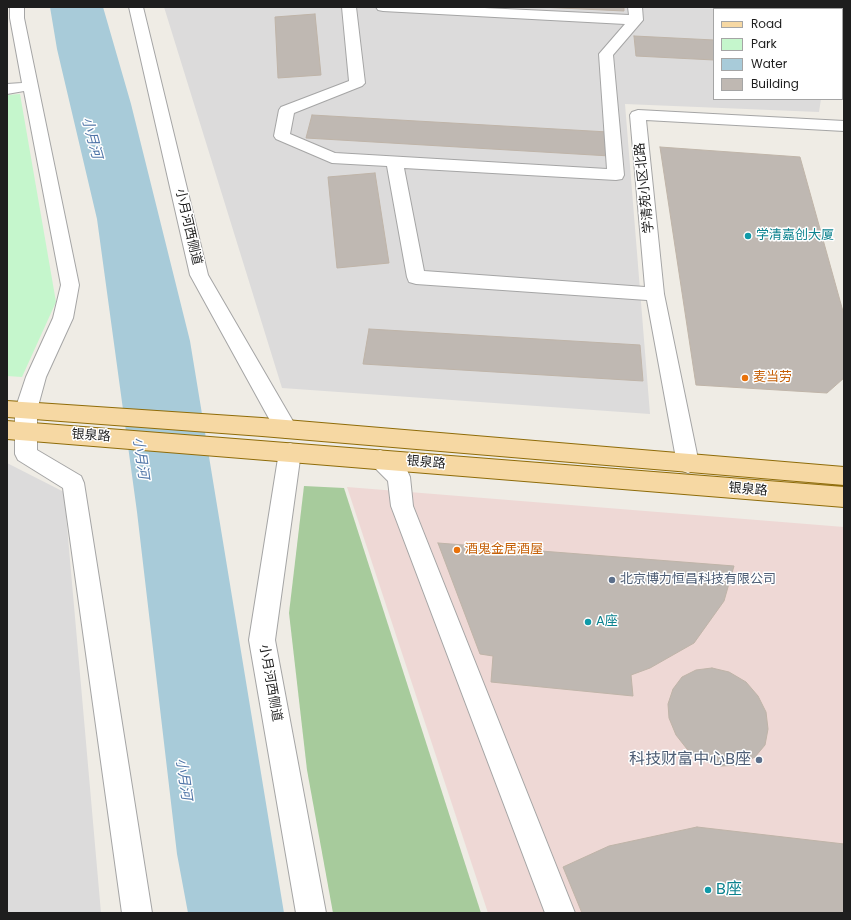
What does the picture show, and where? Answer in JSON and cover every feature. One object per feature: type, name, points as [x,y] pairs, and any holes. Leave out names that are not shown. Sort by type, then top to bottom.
[{"type":"main road","name":"银泉路","points":[[17,420],[51,412],[262,427],[281,444],[380,459],[844,497]]},
{"type":"main road","name":"银泉路","points":[[17,420],[52,433],[688,464],[844,476]]},
{"type":"street","points":[[17,7],[17,18],[70,285],[63,318],[17,420],[26,454],[73,483],[137,913]]},
{"type":"street","name":"小月河西侧道","points":[[136,7],[199,275],[281,444],[262,640],[311,913]]},
{"type":"street","points":[[349,7],[357,83],[287,110],[282,136],[332,158],[616,175],[606,54],[635,14]]},
{"type":"street","points":[[383,7],[635,14]]},
{"type":"street","points":[[7,89],[31,86]]},
{"type":"street","name":"学清苑小区北路","points":[[688,464],[655,294],[638,115],[844,126]]},
{"type":"street","points":[[395,162],[416,277],[655,294]]},
{"type":"street","points":[[380,459],[399,477],[402,506],[560,913]]},
{"type":"shaded area","points":[[164,7],[806,7],[713,8],[713,100],[821,100],[819,112],[625,104],[650,414],[282,388]]},
{"type":"shaded area","points":[[7,463],[64,492],[101,913],[7,913]]},
{"type":"shaded area","points":[[347,487],[844,527],[844,913],[488,913]]},
{"type":"green space","points":[[20,94],[56,302],[22,377],[7,376],[7,95]]},
{"type":"green space","points":[[304,486],[344,488],[481,913],[333,913],[307,770],[289,613]]},
{"type":"water","name":"小月河","points":[[50,7],[103,7],[131,104],[190,341],[284,913],[188,913],[177,854],[137,512],[97,219],[57,49]]},
{"type":"building","points":[[540,7],[624,7],[624,11]]},
{"type":"building","points":[[737,7],[784,7],[784,8]]},
{"type":"building","points":[[315,14],[321,75],[278,78],[275,17]]},
{"type":"building","points":[[634,36],[713,40],[713,60],[636,56]]},
{"type":"building","points":[[312,115],[608,132],[610,156],[306,138]]},
{"type":"building","name":"学清嘉创大厦","points":[[660,147],[800,157],[844,315],[844,378],[827,393],[696,385]]},
{"type":"building","points":[[375,173],[389,263],[337,268],[328,177]]},
{"type":"building","points":[[369,329],[640,345],[643,381],[363,364]]},
{"type":"building","name":"A座","points":[[438,543],[734,566],[724,601],[694,643],[650,668],[631,675],[633,696],[491,682],[493,656],[480,654]]},
{"type":"building","points":[[712,668],[729,672],[746,682],[758,696],[766,712],[768,729],[765,745],[755,757],[739,765],[721,766],[704,761],[687,749],[676,735],[669,718],[668,704],[673,689],[682,677],[696,670]]},
{"type":"building","name":"B座","points":[[697,827],[844,844],[844,913],[582,913],[563,867],[609,846]]},
{"type":"place","name":"学清嘉创大厦","points":[[748,236]]},
{"type":"place","name":"麦当劳","points":[[745,378]]},
{"type":"place","name":"酒鬼金居酒屋","points":[[457,550]]},
{"type":"place","name":"北京博力恒昌科技有限公司","points":[[612,580]]},
{"type":"place","name":"A座","points":[[588,622]]},
{"type":"place","name":"科技财富中心B座","points":[[759,760]]},
{"type":"place","name":"B座","points":[[708,890]]}]
